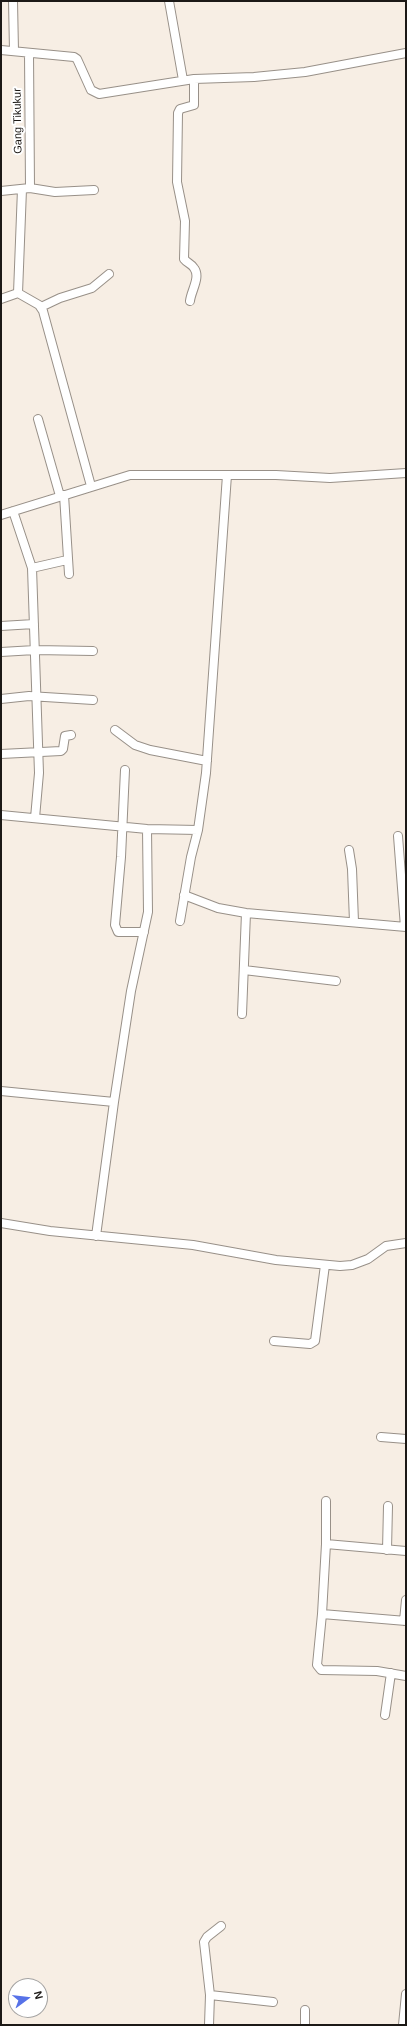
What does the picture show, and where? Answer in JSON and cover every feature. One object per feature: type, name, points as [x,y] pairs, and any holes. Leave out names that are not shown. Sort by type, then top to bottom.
[{"type":"street","points":[[13,1],[14,51]]},
{"type":"street","points":[[169,1],[183,80]]},
{"type":"street","points":[[1,50],[74,57],[77,59],[91,90],[99,94],[183,80],[282,75],[406,53]]},
{"type":"street","name":"Gang Tikukur","points":[[18,293],[26,188],[29,53]]},
{"type":"street","points":[[190,301],[195,286],[196,275],[194,268],[184,259],[185,221],[177,191],[178,113],[180,110],[194,105],[194,79]]},
{"type":"street","points":[[1,191],[26,188],[55,192],[94,190]]},
{"type":"street","points":[[41,307],[60,298],[92,288],[109,274]]},
{"type":"street","points":[[1,299],[18,293],[41,307],[92,486]]},
{"type":"street","points":[[38,419],[62,495],[69,574]]},
{"type":"street","points":[[1,515],[130,475],[227,475],[330,478],[406,473]]},
{"type":"street","points":[[180,921],[198,830],[207,761],[227,475]]},
{"type":"street","points":[[13,511],[32,568],[38,753],[38,803],[35,818]]},
{"type":"street","points":[[32,568],[67,560]]},
{"type":"street","points":[[1,626],[34,624]]},
{"type":"street","points":[[1,652],[35,650],[93,651]]},
{"type":"street","points":[[1,699],[36,697],[93,700]]},
{"type":"street","points":[[115,730],[135,745],[150,750],[207,761]]},
{"type":"street","points":[[1,754],[61,751],[64,746],[65,736],[71,735]]},
{"type":"street","points":[[125,770],[123,827],[115,925],[118,932],[144,932]]},
{"type":"street","points":[[1,816],[147,829],[198,830]]},
{"type":"street","points":[[1,816],[123,827]]},
{"type":"street","points":[[96,1236],[130,991],[148,912],[147,829]]},
{"type":"street","points":[[184,895],[218,908],[405,927],[398,836]]},
{"type":"street","points":[[349,850],[352,869],[354,922]]},
{"type":"street","points":[[242,1014],[246,912]]},
{"type":"street","points":[[244,970],[336,981]]},
{"type":"street","points":[[1,1091],[114,1102]]},
{"type":"street","points":[[1,1223],[96,1236],[193,1244],[276,1260],[325,1265],[352,1265],[368,1259],[386,1246],[406,1243]]},
{"type":"street","points":[[274,1341],[310,1344],[315,1341],[325,1265]]},
{"type":"street","points":[[381,1436],[406,1440]]},
{"type":"street","points":[[326,1501],[326,1544],[318,1668],[322,1670],[391,1673],[406,1676]]},
{"type":"street","points":[[387,1550],[388,1506]]},
{"type":"street","points":[[326,1544],[406,1551]]},
{"type":"street","points":[[322,1614],[405,1621],[406,1600]]},
{"type":"street","points":[[386,1714],[391,1673]]},
{"type":"street","points":[[209,2025],[210,1995],[204,1942],[207,1937],[221,1926]]},
{"type":"street","points":[[403,2025],[406,1994]]},
{"type":"street","points":[[210,1995],[273,2002]]},
{"type":"street","points":[[305,2010],[305,2025]]}]
